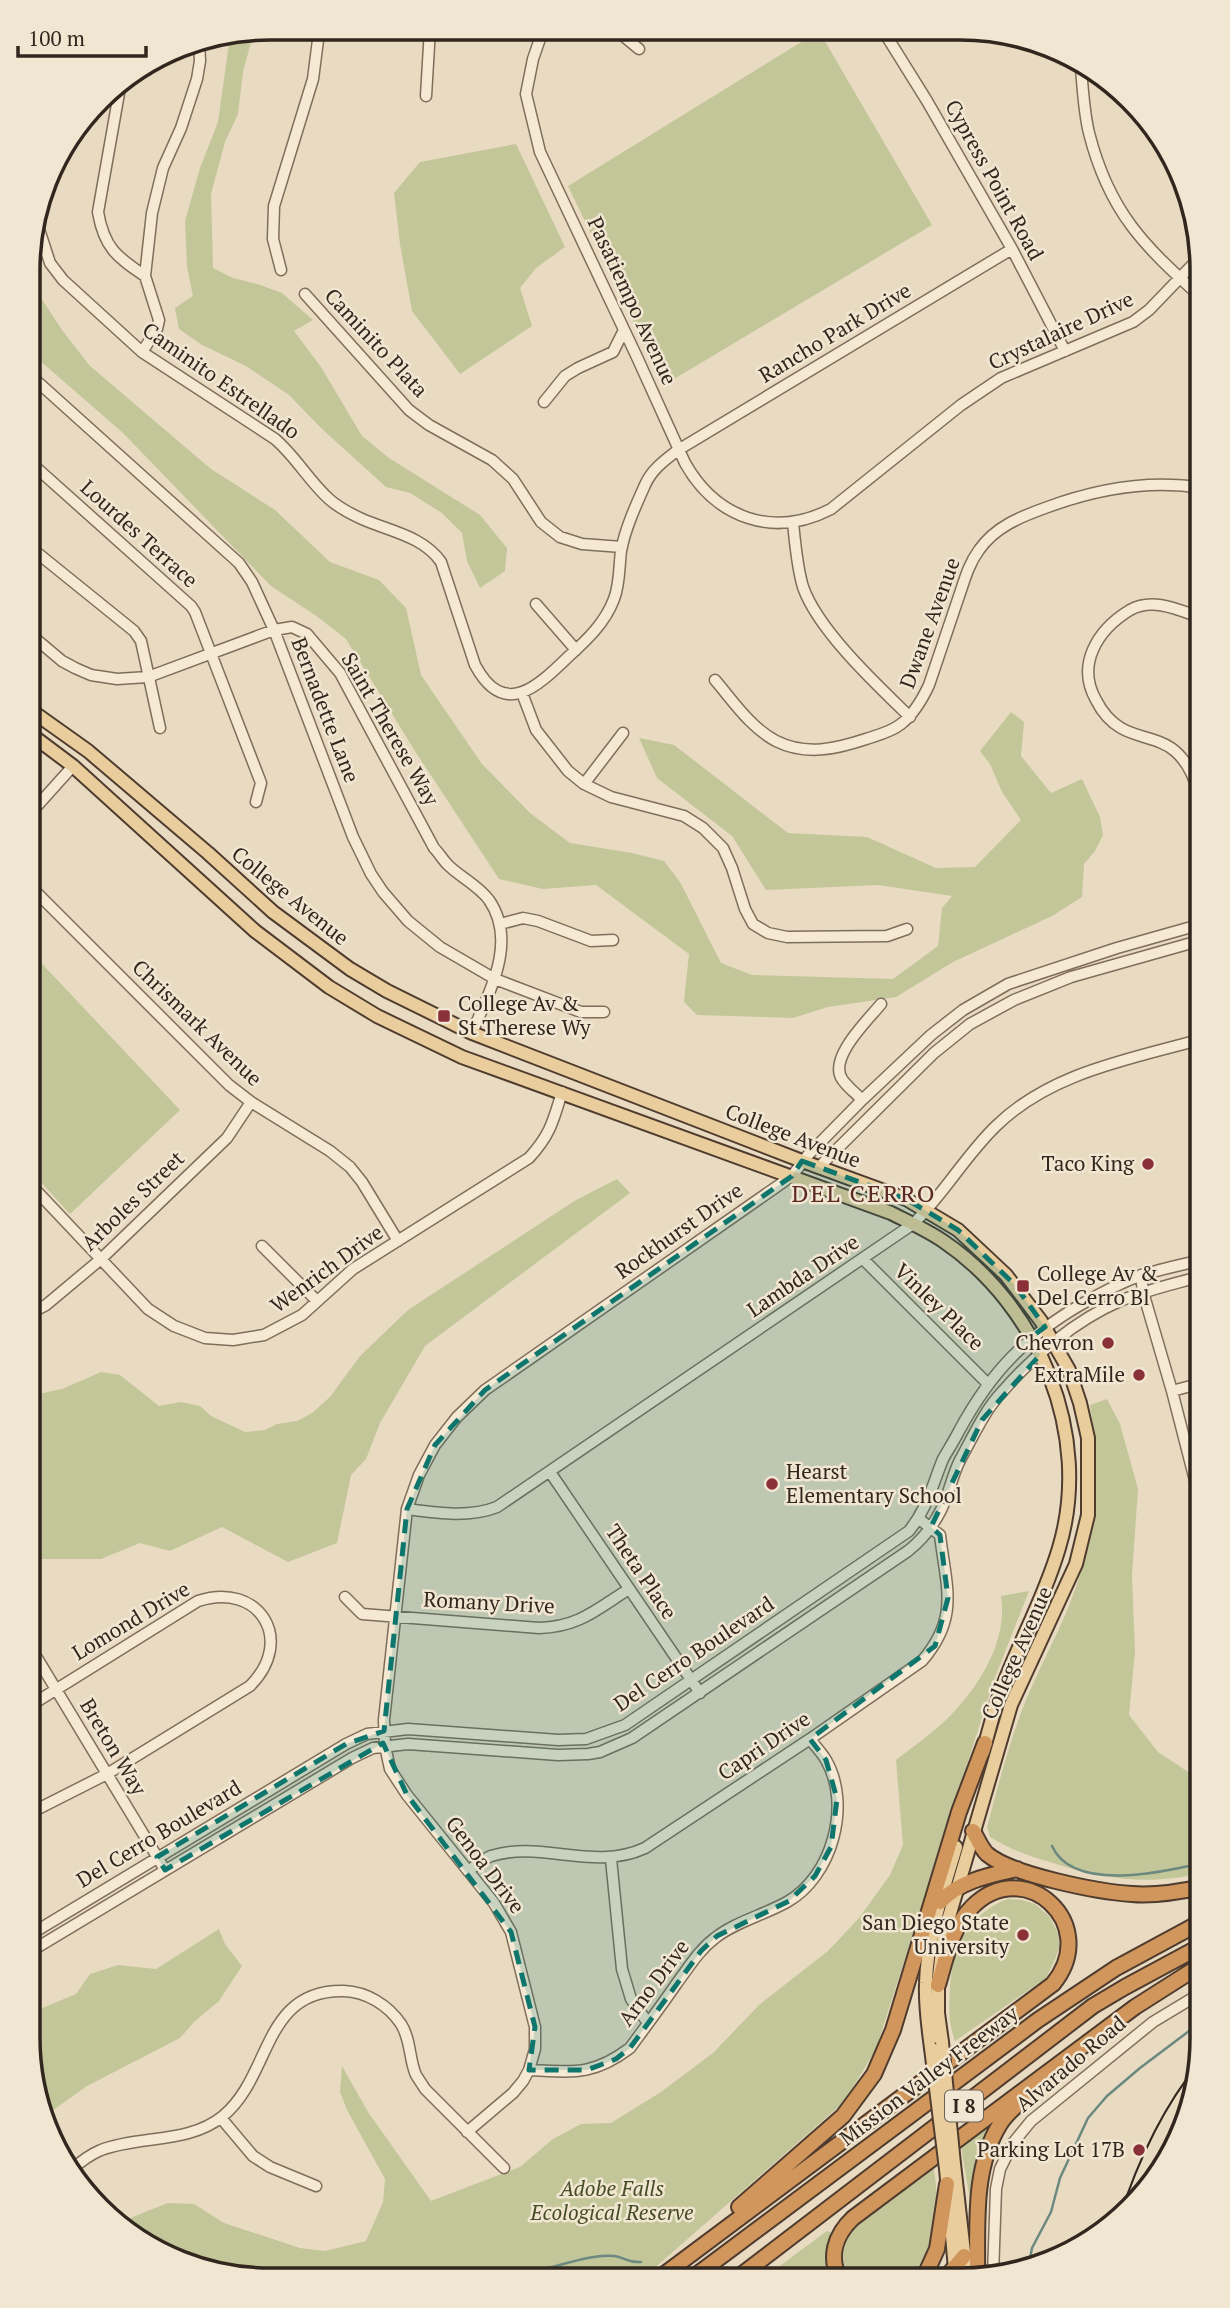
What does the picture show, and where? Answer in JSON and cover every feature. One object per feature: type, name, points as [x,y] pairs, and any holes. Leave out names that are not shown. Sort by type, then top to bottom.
[{"type":"highway","points":[[670,2268],[829,2129],[851,2106],[874,2074],[893,2030],[959,1812],[985,1743]]},
{"type":"highway","points":[[974,1831],[986,1853],[1017,1869],[1091,1888],[1132,1894],[1189,1889]]},
{"type":"highway","points":[[940,1902],[958,1886],[1017,1869]]},
{"type":"highway","points":[[672,2268],[1053,1984],[1065,1964],[1070,1946],[1068,1929],[1062,1915],[1048,1901],[1028,1891],[1004,1889],[990,1894],[973,1906],[959,1924],[938,1985]]},
{"type":"highway","name":"Mission Valley Freeway","points":[[706,2268],[1038,2020],[1116,1968],[1189,1929]]},
{"type":"highway","name":"Mission Valley Freeway","points":[[750,2268],[1093,2006],[1189,1953]]},
{"type":"highway","points":[[836,2268],[834,2249],[843,2227],[853,2218],[1080,2047],[1135,2007],[1189,1973]]},
{"type":"highway","points":[[976,2267],[980,2187],[986,2152],[1001,2122],[1080,2047]]},
{"type":"highway","points":[[930,2268],[940,2235],[947,2184]]},
{"type":"highway","points":[[959,2268],[964,2256]]},
{"type":"main road","name":"College Avenue","points":[[40,716],[88,751],[273,912],[319,948],[387,991],[472,1033],[906,1199],[958,1230],[993,1262],[1015,1285],[1045,1327],[1069,1370],[1080,1403],[1087,1438],[1088,1515],[1076,1564],[1066,1590],[1011,1705],[944,1934],[938,1985],[936,2045]]},
{"type":"main road","name":"College Avenue","points":[[40,741],[73,766],[255,932],[330,988],[377,1016],[462,1057],[891,1213],[943,1241],[984,1276],[1012,1307],[1040,1354],[1059,1405],[1067,1437],[1070,1470],[1068,1509],[1059,1549],[999,1696],[930,1940],[926,2009],[936,2045],[966,2268]]},
{"type":"main road","name":"College Avenue","points":[[950,2166],[947,2184],[955,2268]]},
{"type":"street","points":[[281,270],[273,239],[274,206],[313,79],[318,40]]},
{"type":"street","points":[[426,96],[429,40]]},
{"type":"street","name":"Pasatiempo Avenue","points":[[540,40],[526,94],[540,152],[625,330],[678,450],[697,483],[722,506],[756,520],[793,522]]},
{"type":"street","points":[[628,40],[639,49]]},
{"type":"street","name":"Cypress Point Road","points":[[889,40],[1012,249],[1065,351]]},
{"type":"street","points":[[142,352],[157,329],[159,320],[145,276],[152,213],[163,168],[181,128],[197,79],[199,51]]},
{"type":"street","points":[[1082,75],[1088,130],[1102,177],[1117,206],[1141,241],[1190,287]]},
{"type":"street","points":[[118,98],[98,212],[102,231],[118,257],[145,276]]},
{"type":"street","name":"Caminito Estrellado","points":[[42,239],[50,263],[63,280],[142,352],[275,439],[288,450],[330,500],[360,518],[418,541],[436,555],[441,562],[475,665],[482,678],[497,690],[508,694],[522,693]]},
{"type":"street","name":"Rancho Park Drive","points":[[678,450],[1012,249]]},
{"type":"street","name":"Crystalaire Drive","points":[[793,522],[823,513],[840,503],[961,405],[1001,378],[1133,322],[1149,310],[1190,268]]},
{"type":"street","name":"Caminito Plata","points":[[305,294],[409,410],[429,425],[492,460],[513,479],[541,522],[554,533],[582,544],[622,547]]},
{"type":"street","points":[[544,402],[565,376],[613,352],[625,330]]},
{"type":"street","name":"Bernadette Lane","points":[[40,384],[239,563],[252,582],[274,630],[353,837],[371,874],[408,921],[440,947],[495,979],[581,1012],[604,1012]]},
{"type":"street","points":[[678,450],[658,466],[646,481],[622,547],[615,597],[600,626],[539,685],[522,693],[536,730],[568,771],[584,784],[611,797],[684,816],[703,828],[723,848],[753,924],[768,933],[787,937],[887,936],[907,929]]},
{"type":"street","name":"Lourdes Terrace","points":[[40,471],[191,606],[261,783],[256,802]]},
{"type":"street","name":"Dwane Avenue","points":[[715,680],[756,727],[774,740],[803,749],[826,750],[887,733],[909,717],[921,703],[970,565],[983,544],[996,532],[1021,517],[1077,496],[1145,484],[1190,487]]},
{"type":"street","points":[[793,522],[803,585],[814,611],[864,671],[909,717]]},
{"type":"street","points":[[40,555],[135,631],[141,641],[160,728]]},
{"type":"street","points":[[536,604],[576,650]]},
{"type":"street","points":[[1190,614],[1165,605],[1133,608],[1110,624],[1088,662],[1089,688],[1104,715],[1121,728],[1168,746],[1190,767]]},
{"type":"street","name":"Saint Therese Way","points":[[40,642],[62,661],[91,675],[117,679],[148,677],[274,630],[292,627],[307,634],[340,673],[434,848],[448,865],[488,900],[500,924]]},
{"type":"street","points":[[584,784],[623,733]]},
{"type":"street","points":[[40,804],[73,766]]},
{"type":"street","name":"Chrismark Avenue","points":[[40,896],[229,1085],[350,1167],[398,1241]]},
{"type":"street","points":[[472,1033],[495,979],[501,950],[500,924],[523,918],[591,941],[613,940]]},
{"type":"street","name":"Rockhurst Drive","points":[[384,1731],[407,1509],[419,1475],[435,1445],[457,1417],[485,1390],[792,1176],[802,1161],[862,1100],[931,1035],[963,1010],[1008,985],[1190,927]]},
{"type":"street","points":[[819,1167],[934,1053],[970,1024],[1014,1000],[1071,977],[1190,943]]},
{"type":"street","points":[[862,1100],[841,1078],[839,1069],[842,1054],[881,1004]]},
{"type":"street","name":"Lambda Drive","points":[[407,1509],[467,1514],[483,1513],[498,1507],[913,1224],[990,1132],[1038,1093],[1088,1071],[1190,1042]]},
{"type":"street","name":"Wenrich Drive","points":[[40,1195],[148,1309],[174,1326],[205,1338],[233,1340],[264,1335],[302,1315],[353,1269],[529,1158],[545,1141],[553,1125],[562,1092]]},
{"type":"street","name":"Arboles Street","points":[[40,1308],[101,1259],[227,1138],[251,1102]]},
{"type":"street","points":[[262,1246],[317,1301]]},
{"type":"street","name":"Vinley Place","points":[[863,1259],[988,1384]]},
{"type":"street","name":"Del Cerro Boulevard","points":[[40,1929],[346,1744],[368,1734],[408,1729],[558,1740],[586,1739],[625,1725],[899,1539],[919,1519],[928,1503],[943,1460],[969,1413],[988,1384],[1030,1338],[1112,1288],[1141,1275],[1189,1263]]},
{"type":"street","points":[[1141,1275],[1143,1292],[1189,1458]]},
{"type":"street","name":"Del Cerro Boulevard","points":[[40,1946],[371,1749],[408,1744],[558,1755],[588,1754],[600,1752],[632,1738],[908,1552],[931,1527],[942,1509],[957,1466],[1000,1393],[1040,1354],[1086,1319],[1118,1302],[1189,1279]]},
{"type":"street","points":[[1172,1391],[1189,1386]]},
{"type":"street","name":"Theta Place","points":[[550,1472],[700,1693]]},
{"type":"street","points":[[919,1519],[931,1527]]},
{"type":"street","name":"Capri Drive","points":[[468,1871],[489,1857],[516,1851],[611,1859],[645,1848],[922,1661],[935,1646],[947,1619],[948,1598],[940,1535],[931,1527]]},
{"type":"street","name":"Romany Drive","points":[[345,1597],[362,1614],[539,1628],[556,1627],[582,1619],[629,1589]]},
{"type":"street","name":"Lomond Drive","points":[[40,1699],[198,1601],[214,1596],[230,1596],[244,1601],[266,1621],[271,1655],[261,1674],[250,1685],[107,1774]]},
{"type":"street","name":"Breton Way","points":[[40,1662],[165,1870]]},
{"type":"street","name":"Genoa Drive","points":[[384,1731],[390,1769],[407,1795],[494,1903],[511,1932],[535,2027],[529,2070],[513,2093],[467,2132]]},
{"type":"street","name":"Arno Drive","points":[[529,2070],[587,2070],[602,2066],[630,2048],[701,1951],[717,1936],[789,1901],[815,1875],[831,1847],[837,1799],[827,1760],[810,1739]]},
{"type":"street","points":[[40,1808],[107,1774]]},
{"type":"street","points":[[611,1859],[622,1969],[631,1999],[648,2023]]},
{"type":"street","points":[[78,2163],[99,2151],[117,2145],[190,2133],[221,2118],[239,2100],[282,2017],[294,2005],[311,1995],[329,1991],[355,1992],[378,2001],[391,2012],[406,2035],[416,2074],[425,2089],[504,2168]]},
{"type":"street","name":"Alvarado Road","points":[[993,2265],[996,2189],[1000,2169],[1013,2143],[1031,2121],[1153,2022],[1189,2001]]},
{"type":"street","points":[[221,2118],[253,2156],[270,2167],[316,2186]]},
{"type":"highlighted area","points":[[802,1161],[906,1199],[958,1230],[1015,1285],[1045,1327],[1030,1338],[1040,1355],[982,1420],[931,1527],[940,1535],[948,1598],[935,1646],[810,1739],[826,1760],[837,1799],[831,1847],[815,1876],[789,1901],[717,1936],[701,1951],[630,2048],[616,2059],[587,2070],[529,2070],[535,2027],[511,1932],[407,1795],[383,1743],[165,1870],[157,1857],[346,1744],[384,1731],[407,1509],[435,1445],[485,1390],[792,1176]]},
{"type":"green space","points":[[804,40],[824,40],[932,225],[664,385],[568,186]]},
{"type":"green space","points":[[251,41],[243,72],[238,114],[225,142],[211,194],[213,268],[233,278],[282,293],[313,320],[294,331],[321,367],[362,436],[389,458],[480,515],[507,548],[505,571],[480,588],[467,561],[462,533],[442,513],[410,493],[386,487],[289,395],[246,366],[202,345],[179,329],[175,308],[193,296],[187,267],[185,221],[200,168],[218,122],[229,44]]},
{"type":"green space","points":[[516,144],[565,247],[536,268],[520,288],[532,326],[460,374],[412,311],[394,193],[420,162]]},
{"type":"green space","points":[[40,296],[90,366],[211,469],[275,510],[330,562],[379,580],[406,608],[421,675],[482,764],[530,813],[570,843],[664,861],[680,882],[721,963],[752,975],[893,979],[938,946],[942,908],[952,896],[878,885],[766,890],[732,836],[657,778],[639,738],[674,745],[788,833],[867,837],[936,868],[975,867],[1021,820],[980,751],[1011,712],[1024,722],[1021,756],[1051,793],[1082,779],[1100,817],[1103,835],[1084,864],[1082,897],[1052,916],[953,962],[896,997],[828,1007],[793,1018],[697,1015],[684,1002],[689,954],[596,885],[543,889],[499,879],[346,639],[271,586],[123,433],[40,361]]},
{"type":"green space","points":[[40,962],[180,1110],[70,1214],[40,1181]]},
{"type":"green space","points":[[617,1179],[630,1193],[425,1346],[380,1423],[366,1459],[351,1475],[337,1543],[288,1562],[222,1527],[170,1551],[140,1543],[101,1559],[40,1559],[40,1394],[62,1389],[101,1372],[120,1375],[159,1406],[181,1402],[200,1406],[211,1416],[245,1432],[265,1430],[277,1424],[297,1421],[312,1413],[330,1397],[360,1356],[408,1310],[576,1200]]},
{"type":"green space","points":[[1107,1399],[1120,1424],[1138,1489],[1132,1575],[1135,1652],[1129,1715],[1158,1752],[1189,1773],[1189,1876],[1144,1880],[1088,1873],[1027,1855],[1004,1845],[990,1837],[987,1827],[1022,1711],[1066,1613],[1085,1560],[1096,1486],[1090,1405]]},
{"type":"green space","name":"Adobe Falls Ecological Reserve","points":[[1029,1591],[994,1680],[876,2049],[844,2102],[655,2268],[240,2266],[182,2250],[155,2237],[129,2219],[168,2203],[194,2204],[224,2223],[300,2248],[325,2251],[366,2241],[383,2202],[385,2179],[340,2092],[342,2066],[368,2112],[431,2201],[520,2167],[553,2139],[581,2124],[611,2123],[661,2092],[713,2053],[760,2004],[828,1951],[859,1918],[890,1875],[903,1845],[896,1760],[950,1716],[981,1676],[996,1645],[1000,1629],[1001,1596]]},
{"type":"green space","points":[[1008,1899],[1035,1904],[1049,1916],[1057,1931],[1060,1945],[1056,1957],[1046,1978],[955,2041],[949,2009],[954,1959],[973,1923],[994,1905]]},
{"type":"green space","points":[[219,1929],[225,1944],[242,1966],[219,2001],[180,2038],[87,2086],[52,2111],[42,2068],[40,2009],[76,1994],[90,1974],[118,1965],[156,1969]]},
{"type":"green space","points":[[993,2122],[978,2161],[971,2206],[961,2147]]},
{"type":"green space","points":[[933,2165],[936,2226],[922,2268],[844,2268],[841,2254],[850,2228]]},
{"type":"green space","points":[[827,2231],[834,2234],[835,2268],[777,2268]]},
{"type":"waterway","points":[[1052,1846],[1063,1861],[1079,1870],[1099,1874],[1143,1874],[1189,1866]]},
{"type":"waterway","points":[[1030,2257],[1032,2248],[1051,2212],[1060,2178],[1088,2118],[1107,2096],[1189,2031]]},
{"type":"waterway","points":[[548,2268],[606,2256],[641,2262]]},
{"type":"tram line","points":[[1128,2193],[1162,2117],[1185,2081]]},
{"type":"place","name":"College Av & St Therese Wy","points":[[444,1016]]},
{"type":"place","name":"Taco King","points":[[1148,1164]]},
{"type":"place","name":"College Av & Del Cerro Bl","points":[[1023,1286]]},
{"type":"place","name":"Chevron","points":[[1108,1343]]},
{"type":"place","name":"ExtraMile","points":[[1139,1375]]},
{"type":"place","name":"Hearst Elementary School","points":[[772,1484]]},
{"type":"place","name":"San Diego State University","points":[[1023,1935]]},
{"type":"place","name":"Parking Lot 17B","points":[[1139,2150]]},
{"type":"district","name":"DEL CERRO","points":[[864,1194]]}]
